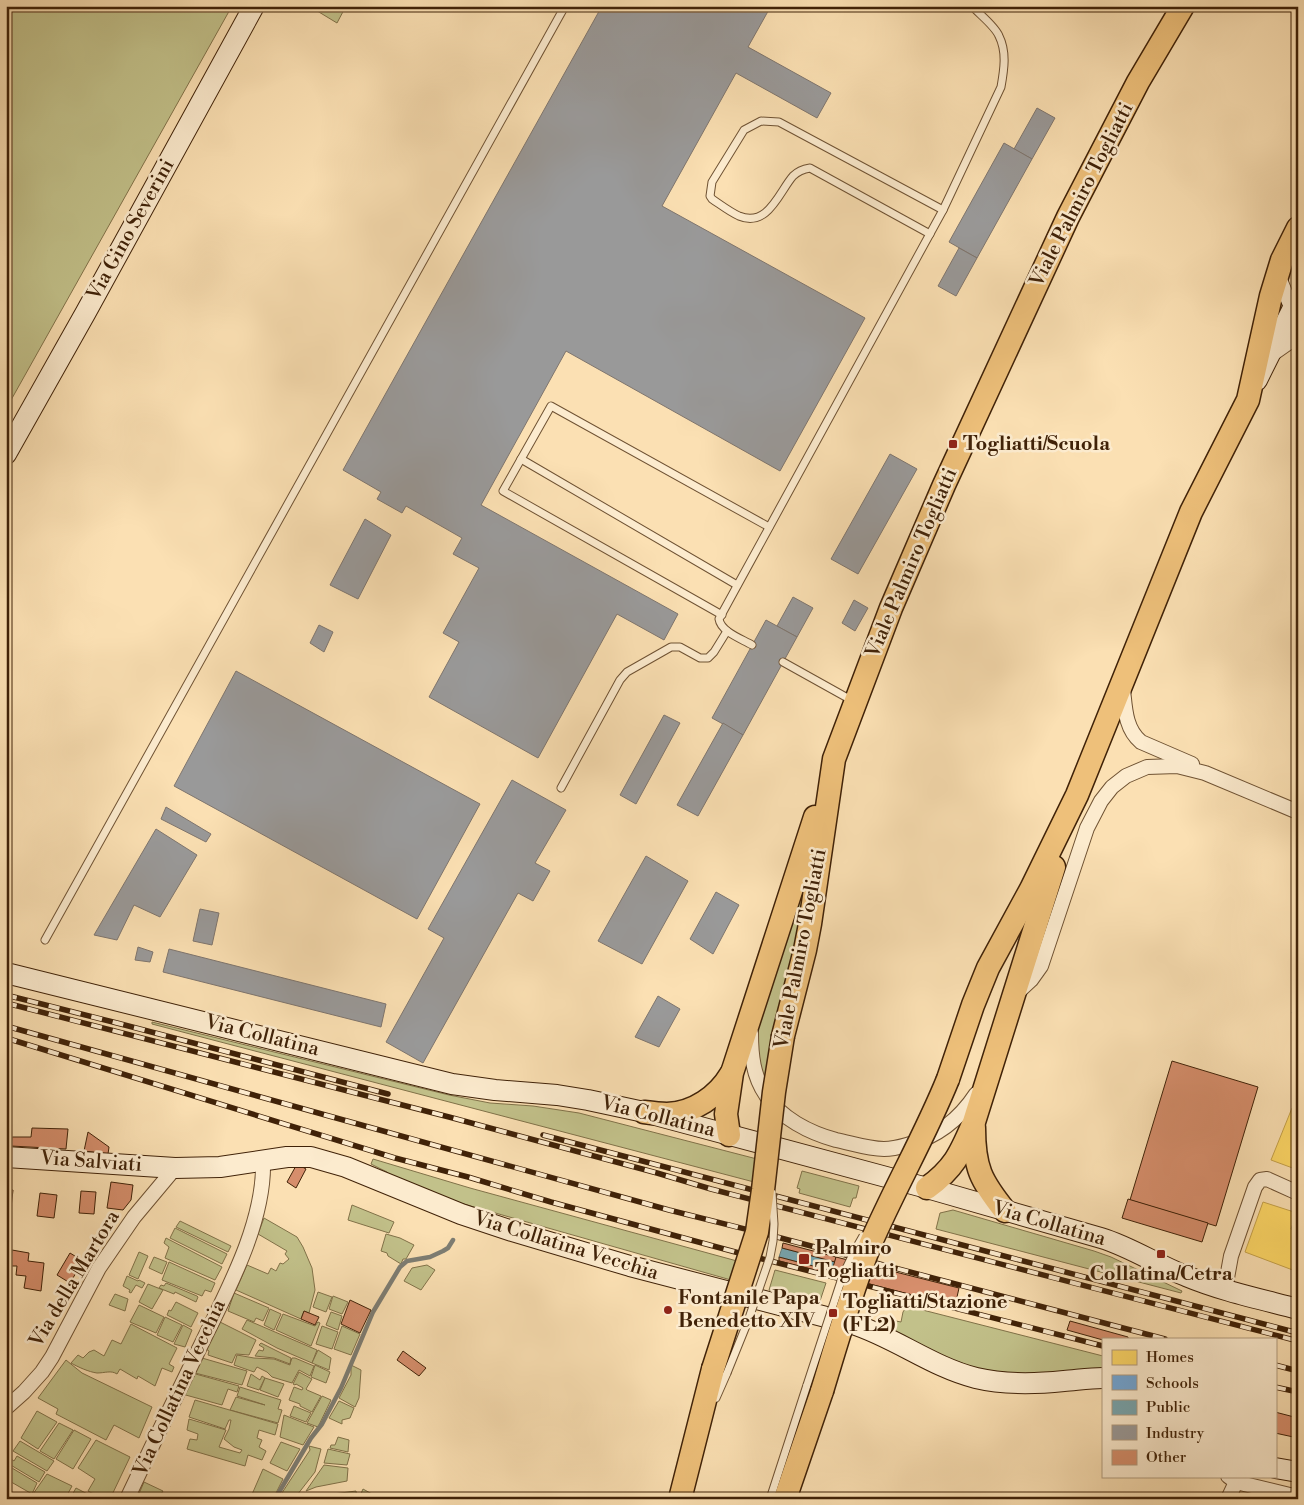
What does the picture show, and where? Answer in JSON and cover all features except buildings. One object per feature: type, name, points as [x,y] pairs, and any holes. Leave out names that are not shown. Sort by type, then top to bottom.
[{"type":"main road","name":"Viale Palmiro Togliatti","points":[[680,1498],[693,1449],[720,1371],[754,1243],[767,1161],[782,1036],[810,924],[834,759],[891,608],[944,485],[1068,217],[1138,82],[1180,9]]},
{"type":"main road","points":[[785,1499],[815,1388],[871,1243],[948,1079],[973,1005],[988,968],[1031,889],[1077,795],[1191,512],[1248,400],[1271,296],[1282,260],[1298,229]]},
{"type":"main road","points":[[729,1135],[726,1114],[732,1073],[834,759]]},
{"type":"main road","points":[[927,1188],[940,1180],[952,1167],[974,1122],[1077,795]]},
{"type":"main road","points":[[644,1112],[669,1114],[705,1102],[715,1094],[732,1073]]},
{"type":"main road","points":[[974,1122],[975,1150],[980,1174],[988,1190],[1005,1211]]},
{"type":"street","name":"Via Gino Severini","points":[[6,454],[254,6]]},
{"type":"street","points":[[1248,400],[1296,305],[1286,296],[1278,275]]},
{"type":"street","points":[[1269,357],[1298,336]]},
{"type":"street","points":[[1123,682],[1128,720],[1132,733],[1141,742],[1192,764],[1205,773]]},
{"type":"street","points":[[1012,998],[1031,980],[1041,966],[1079,848],[1092,816],[1105,795],[1126,776],[1147,767],[1177,766],[1205,773],[1298,812]]},
{"type":"street","name":"Via Collatina","points":[[6,973],[452,1084],[557,1095],[644,1112],[927,1188],[1108,1240],[1176,1272],[1225,1289],[1298,1309]]},
{"type":"street","points":[[752,1012],[752,1062],[758,1080],[773,1105],[809,1131],[878,1149],[887,1149],[928,1138],[952,1122],[966,1108],[976,1094],[991,1066]]},
{"type":"street","name":"Via Salviati","points":[[6,1156],[175,1168]]},
{"type":"street","name":"Via Collatina Vecchia","points":[[175,1168],[220,1167],[299,1156],[331,1162],[461,1214],[512,1231],[637,1268],[853,1324],[934,1362],[977,1378],[1026,1384],[1102,1378]]},
{"type":"street","name":"Via Collatina Vecchia","points":[[127,1499],[238,1265],[258,1210],[264,1178],[263,1161]]},
{"type":"street","name":"Via della Martora","points":[[6,1408],[42,1372],[100,1268],[134,1217],[175,1168]]},
{"type":"street","points":[[1225,1289],[1231,1256],[1255,1187],[1260,1180],[1267,1179],[1298,1193]]},
{"type":"street","points":[[1276,1468],[1298,1472]]},
{"type":"street","points":[[1228,1499],[1232,1479],[1298,1497]]},
{"type":"lane","points":[[45,940],[565,6]]},
{"type":"lane","points":[[752,645],[727,631],[719,619],[943,210],[1001,88],[1005,66],[999,34],[972,6]]},
{"type":"lane","points":[[930,234],[810,168],[801,170],[794,175],[770,209],[754,218],[740,216],[712,200],[710,196],[712,182],[744,130],[761,121],[774,121],[943,210]]},
{"type":"lane","points":[[722,615],[503,491],[551,406],[769,527]]},
{"type":"lane","points":[[521,459],[737,585]]},
{"type":"lane","points":[[561,788],[620,680],[627,672],[671,647],[680,648],[700,658],[708,658],[727,631]]},
{"type":"lane","points":[[783,662],[855,702]]},
{"type":"lane","points":[[871,1225],[897,1186]]},
{"type":"lane","points":[[770,1499],[815,1388],[843,1275],[865,1233]]},
{"type":"shaded area","points":[[6,6],[232,6],[6,409]]},
{"type":"shaded area","points":[[309,6],[346,6],[337,23]]},
{"type":"shaded area","points":[[809,861],[803,925],[765,1086],[761,1077],[756,1042],[759,1022]]},
{"type":"shaded area","points":[[152,1022],[449,1095],[490,1103],[533,1106],[579,1113],[757,1159],[754,1182],[152,1024]]},
{"type":"shaded area","points":[[373,1159],[470,1188],[737,1261],[731,1280],[432,1195],[392,1178],[387,1172],[371,1164]]},
{"type":"shaded area","points":[[802,1171],[859,1186],[856,1198],[853,1198],[850,1207],[799,1193],[800,1189],[797,1188]]},
{"type":"shaded area","points":[[352,1205],[394,1222],[389,1233],[348,1220]]},
{"type":"shaded area","points":[[953,1210],[1111,1257],[1182,1291],[1181,1293],[936,1229],[940,1213]]},
{"type":"shaded area","points":[[264,1218],[297,1237],[312,1268],[315,1290],[309,1313],[304,1311],[301,1319],[236,1290],[247,1265],[268,1274],[271,1268],[276,1271],[280,1263],[283,1264],[289,1259],[285,1254],[287,1251],[258,1234]]},
{"type":"shaded area","points":[[180,1221],[231,1246],[228,1252],[176,1227]]},
{"type":"shaded area","points":[[175,1228],[227,1254],[222,1264],[170,1238]]},
{"type":"shaded area","points":[[386,1234],[414,1245],[401,1264],[388,1256],[387,1253],[381,1251]]},
{"type":"shaded area","points":[[166,1238],[222,1267],[215,1280],[165,1258],[169,1247],[164,1243]]},
{"type":"shaded area","points":[[139,1252],[148,1256],[138,1279],[129,1275]]},
{"type":"shaded area","points":[[154,1257],[167,1262],[162,1274],[149,1268]]},
{"type":"shaded area","points":[[169,1262],[215,1283],[211,1292],[205,1290],[202,1296],[162,1280]]},
{"type":"shaded area","points":[[427,1265],[435,1270],[421,1290],[404,1281],[412,1268]]},
{"type":"shaded area","points":[[775,1270],[826,1283],[819,1304],[769,1290]]},
{"type":"shaded area","points":[[127,1276],[145,1283],[142,1288],[136,1285],[131,1293],[129,1292],[130,1290],[123,1286]]},
{"type":"shaded area","points":[[166,1283],[197,1296],[196,1302],[175,1292],[174,1294],[159,1288]]},
{"type":"shaded area","points":[[148,1284],[163,1290],[152,1309],[139,1302]]},
{"type":"shaded area","points":[[318,1292],[332,1297],[326,1312],[313,1307]]},
{"type":"shaded area","points":[[234,1293],[269,1308],[263,1321],[256,1318],[254,1322],[228,1311]]},
{"type":"shaded area","points":[[115,1294],[128,1299],[125,1311],[109,1305]]},
{"type":"shaded area","points":[[333,1296],[348,1302],[342,1314],[329,1309]]},
{"type":"shaded area","points":[[176,1302],[198,1313],[191,1327],[167,1315]]},
{"type":"shaded area","points":[[139,1305],[164,1317],[156,1333],[130,1322]]},
{"type":"shaded area","points":[[907,1306],[1102,1356],[1102,1369],[1047,1376],[981,1370],[942,1356],[894,1331],[896,1321],[901,1322],[903,1312]]},
{"type":"shaded area","points":[[270,1309],[281,1314],[274,1330],[264,1325]]},
{"type":"shaded area","points":[[331,1312],[342,1316],[338,1330],[326,1325]]},
{"type":"shaded area","points":[[283,1314],[315,1326],[318,1322],[320,1323],[311,1346],[276,1330]]},
{"type":"shaded area","points":[[165,1317],[182,1325],[173,1342],[157,1335]]},
{"type":"shaded area","points":[[247,1320],[317,1350],[312,1363],[277,1348],[242,1329]]},
{"type":"shaded area","points":[[220,1322],[256,1340],[249,1355],[236,1354],[232,1363],[208,1355],[209,1351],[206,1349]]},
{"type":"shaded area","points":[[131,1324],[177,1348],[169,1364],[174,1367],[172,1372],[162,1368],[155,1386],[138,1376],[137,1379],[120,1369],[117,1374],[110,1372],[97,1373],[71,1363],[78,1355],[83,1358],[94,1350],[104,1356],[112,1340],[121,1344]]},
{"type":"shaded area","points":[[183,1325],[192,1330],[185,1347],[174,1344]]},
{"type":"shaded area","points":[[322,1326],[338,1332],[332,1349],[316,1344]]},
{"type":"shaded area","points":[[342,1326],[360,1334],[351,1355],[334,1349]]},
{"type":"shaded area","points":[[261,1343],[291,1358],[290,1364],[274,1358],[255,1356],[259,1350],[263,1351],[264,1348],[259,1345]]},
{"type":"shaded area","points":[[318,1350],[331,1358],[329,1370],[312,1363]]},
{"type":"shaded area","points":[[237,1355],[274,1359],[290,1365],[292,1358],[314,1366],[310,1376],[299,1370],[292,1383],[272,1377],[257,1367],[254,1372],[234,1365]]},
{"type":"shaded area","points":[[202,1358],[247,1371],[242,1385],[195,1373]]},
{"type":"shaded area","points":[[66,1360],[82,1373],[152,1407],[139,1438],[114,1425],[106,1440],[56,1414],[58,1409],[38,1398]]},
{"type":"shaded area","points":[[315,1365],[330,1372],[326,1383],[311,1377]]},
{"type":"shaded area","points":[[351,1365],[361,1370],[359,1398],[355,1407],[339,1398],[351,1375]]},
{"type":"shaded area","points":[[299,1372],[312,1379],[306,1389],[321,1396],[312,1412],[300,1406],[300,1404],[289,1400],[294,1387],[302,1390],[303,1388],[293,1384]]},
{"type":"shaded area","points":[[192,1373],[239,1386],[237,1392],[228,1389],[222,1405],[182,1394]]},
{"type":"shaded area","points":[[251,1374],[260,1380],[262,1376],[265,1378],[259,1390],[247,1386]]},
{"type":"shaded area","points":[[265,1378],[284,1384],[278,1397],[260,1390]]},
{"type":"shaded area","points":[[240,1387],[281,1400],[278,1409],[282,1410],[278,1423],[230,1410],[236,1397],[265,1405],[237,1396]]},
{"type":"shaded area","points":[[322,1396],[331,1400],[318,1427],[307,1423]]},
{"type":"shaded area","points":[[195,1400],[278,1424],[275,1435],[259,1430],[257,1438],[262,1440],[259,1447],[266,1451],[262,1460],[248,1455],[245,1466],[187,1449],[190,1439],[197,1440],[198,1434],[187,1430],[189,1419],[226,1430],[219,1447],[240,1453],[242,1450],[234,1447],[224,1439],[231,1420],[229,1420],[225,1429],[189,1417]]},
{"type":"shaded area","points":[[339,1401],[354,1408],[350,1418],[342,1420],[342,1424],[329,1418]]},
{"type":"shaded area","points":[[294,1406],[311,1413],[306,1422],[290,1416]]},
{"type":"shaded area","points":[[37,1411],[57,1422],[38,1449],[21,1438]]},
{"type":"shaded area","points":[[284,1415],[314,1427],[303,1445],[280,1437]]},
{"type":"shaded area","points":[[59,1423],[73,1430],[54,1459],[40,1451]]},
{"type":"shaded area","points":[[74,1430],[91,1439],[73,1469],[56,1459]]},
{"type":"shaded area","points":[[338,1437],[349,1440],[348,1452],[330,1448],[331,1445],[335,1445]]},
{"type":"shaded area","points":[[96,1440],[130,1457],[110,1499],[103,1499],[88,1491],[95,1479],[78,1468]]},
{"type":"shaded area","points":[[20,1441],[54,1461],[47,1471],[13,1451]]},
{"type":"shaded area","points":[[281,1442],[300,1449],[287,1471],[270,1463]]},
{"type":"shaded area","points":[[309,1446],[321,1449],[315,1472],[294,1499],[278,1499],[310,1450]]},
{"type":"shaded area","points":[[328,1449],[350,1454],[347,1465],[324,1463]]},
{"type":"shaded area","points":[[17,1456],[45,1472],[39,1482],[9,1464],[11,1459],[14,1461]]},
{"type":"shaded area","points":[[7,1465],[37,1483],[32,1494],[6,1479]]},
{"type":"shaded area","points":[[324,1465],[348,1468],[347,1481],[316,1487],[306,1491]]},
{"type":"shaded area","points":[[263,1469],[283,1479],[273,1499],[250,1499]]},
{"type":"shaded area","points":[[47,1474],[72,1486],[65,1499],[41,1499],[33,1494]]},
{"type":"shaded area","points":[[144,1482],[163,1491],[158,1499],[143,1499],[138,1496]]},
{"type":"shaded area","points":[[76,1488],[97,1499],[74,1499],[71,1497]]},
{"type":"shaded area","points":[[363,1489],[381,1499],[359,1499]]},
{"type":"shaded area","points":[[356,1491],[357,1499],[335,1499],[333,1494]]},
{"type":"waterway","points":[[275,1499],[311,1438],[322,1424],[341,1388],[373,1312],[400,1267],[407,1261],[430,1257],[443,1251],[448,1248],[453,1240]]},
{"type":"railway","points":[[6,995],[388,1094]]},
{"type":"railway","points":[[6,1003],[449,1117],[711,1189],[1298,1341]]},
{"type":"railway","points":[[6,1026],[669,1210],[1161,1338]]},
{"type":"railway","points":[[6,1038],[395,1158],[468,1177],[551,1202],[739,1253],[1102,1346]]},
{"type":"railway","points":[[543,1135],[1298,1333]]},
{"type":"railway","points":[[1276,1365],[1298,1371]]},
{"type":"railway","points":[[1276,1387],[1298,1392]]},
{"type":"place","name":"Togliatti/Scuola","points":[[953,444]]},
{"type":"place","name":"Collatina/Cetra","points":[[1161,1254]]},
{"type":"place","name":"Palmiro Togliatti","points":[[804,1259]]},
{"type":"place","name":"Fontanile Papa Benedetto XIV","points":[[668,1310]]},
{"type":"place","name":"Togliatti/Stazione (FL2)","points":[[833,1313]]}]
